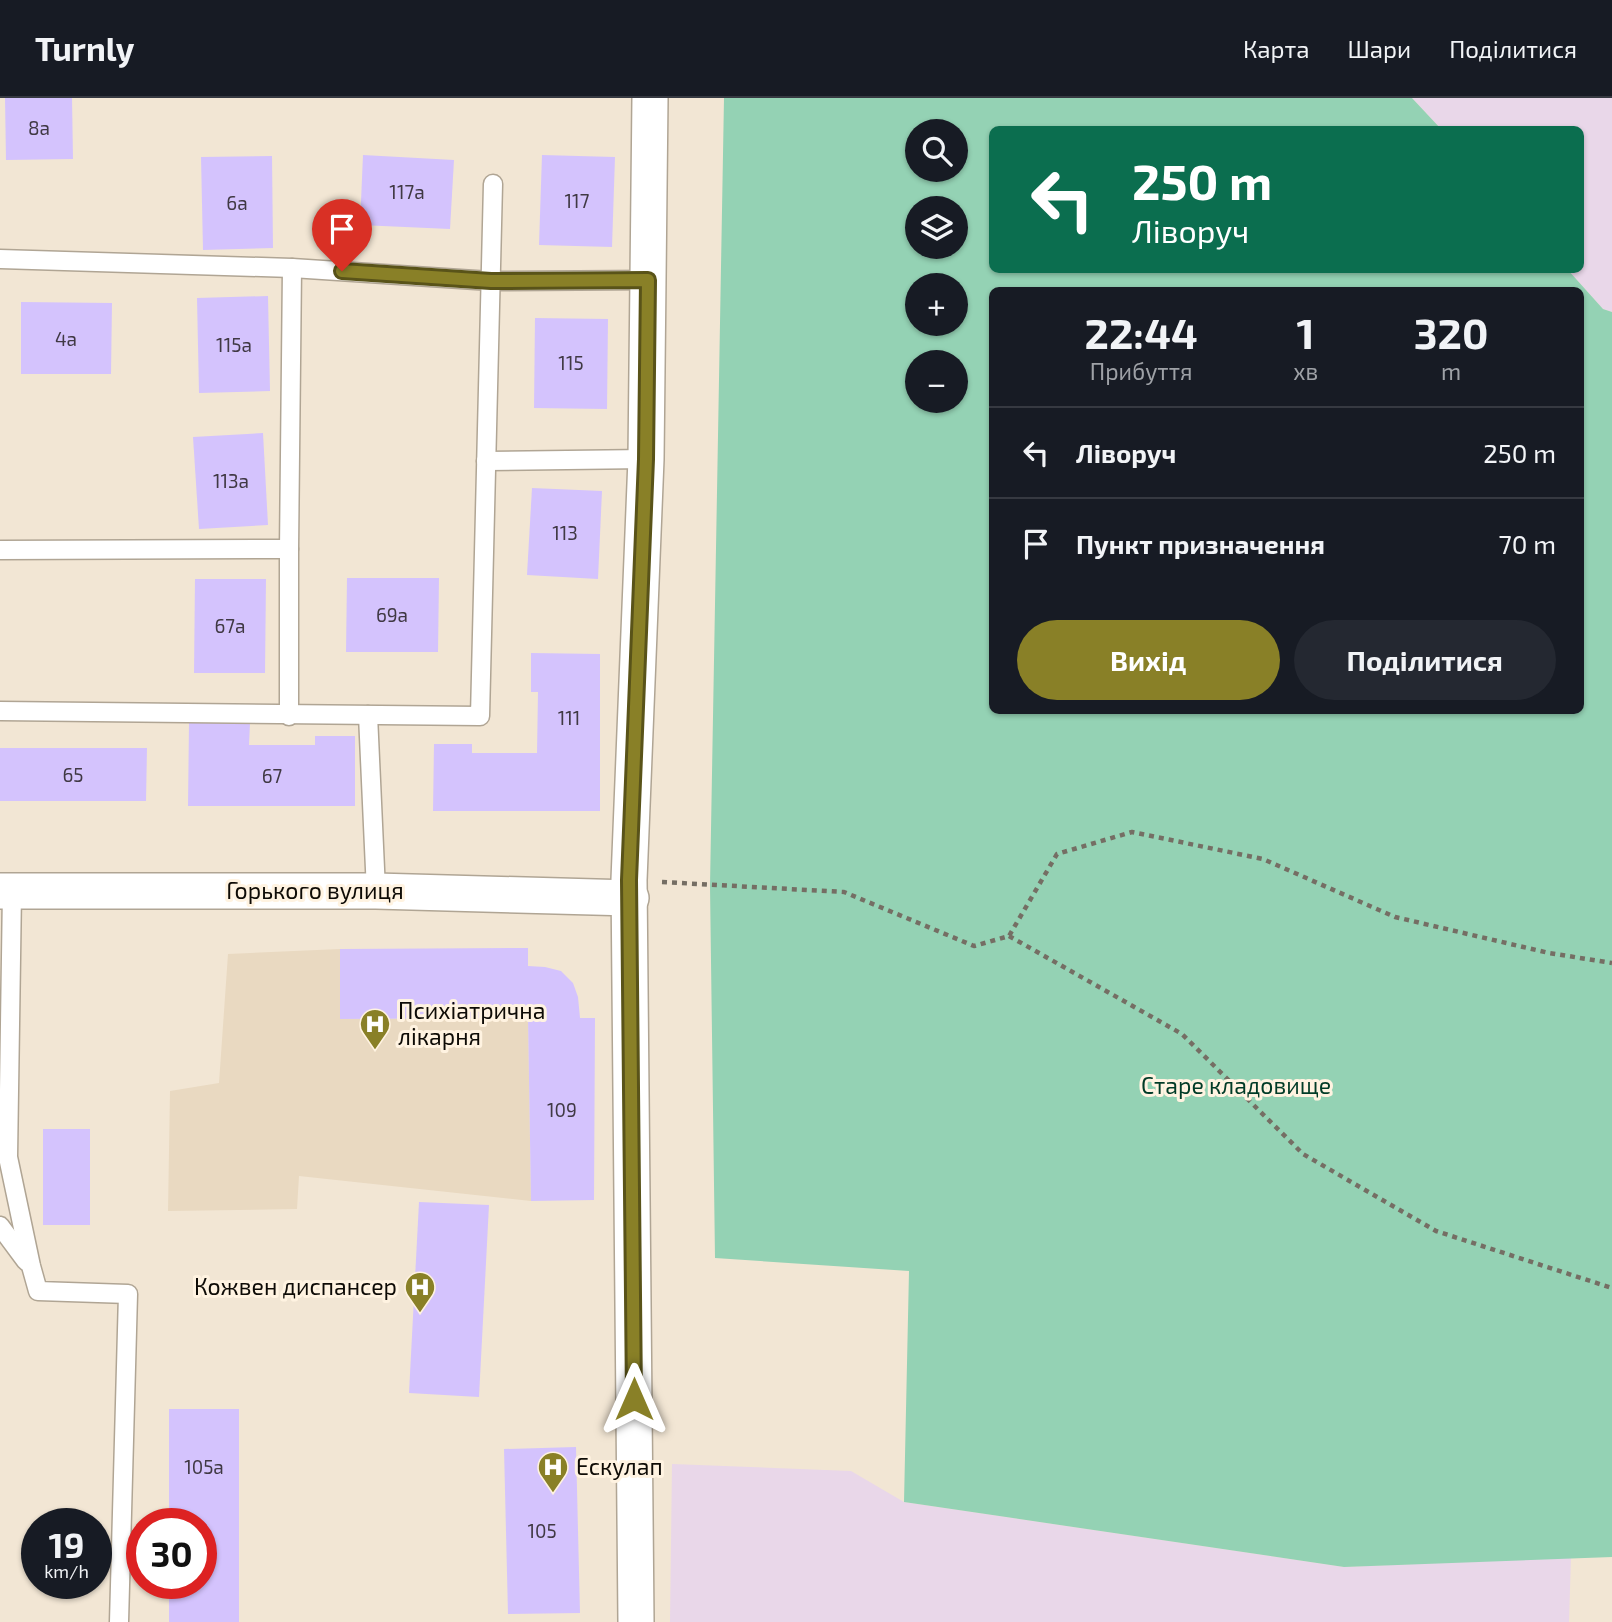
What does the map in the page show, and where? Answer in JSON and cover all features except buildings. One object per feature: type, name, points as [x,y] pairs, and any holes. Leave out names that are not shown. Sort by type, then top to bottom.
[{"type":"street","points":[[636,1622],[630,889],[646,459],[650,98]]},
{"type":"street","name":"Горького вулиця","points":[[6,891],[630,889]]},
{"type":"lane","points":[[0,711],[480,716],[493,184]]},
{"type":"lane","points":[[0,259],[292,268],[491,281],[648,280]]},
{"type":"lane","points":[[289,716],[292,268]]},
{"type":"lane","points":[[486,461],[646,459]]},
{"type":"lane","points":[[0,550],[289,549]]},
{"type":"lane","points":[[368,715],[376,891]]},
{"type":"lane","points":[[6,891],[4,1158],[38,1292],[128,1294],[119,1622]]},
{"type":"lane","points":[[0,1226],[31,1266]]},
{"type":"path","points":[[630,889],[710,886],[844,892],[974,946],[1009,936],[1057,854],[1132,832],[1263,859],[1395,917],[1549,953],[1612,962]]},
{"type":"path","points":[[1009,936],[1182,1034],[1303,1154],[1436,1231],[1612,1288]]},
{"type":"shaded area","points":[[1412,98],[1612,98],[1612,312],[1603,309],[1571,273],[1584,273],[1584,126],[1438,126]]},
{"type":"shaded area","name":"Психіатрична лікарня","points":[[340,949],[340,1019],[528,1018],[531,1201],[299,1176],[297,1209],[168,1211],[170,1091],[219,1083],[228,954]]},
{"type":"shaded area","points":[[672,1464],[851,1471],[904,1502],[1344,1567],[1571,1557],[1569,1622],[670,1622]]},
{"type":"green space","name":"Старе кладовище","points":[[724,98],[1412,98],[1438,126],[989,126],[989,273],[1571,273],[1583,287],[989,287],[989,714],[1584,714],[1584,288],[1603,309],[1612,312],[1612,1557],[1344,1567],[904,1502],[909,1271],[715,1258],[710,886]]},
{"type":"place","name":"Психіатрична лікарня","points":[[375,1051]]},
{"type":"place","name":"Кожвен диспансер","points":[[420,1314]]},
{"type":"place","name":"Ескулап","points":[[553,1494]]},
{"type":"route","points":[[342,271],[491,281],[648,280],[646,459],[629,880],[634,1399]]}]
